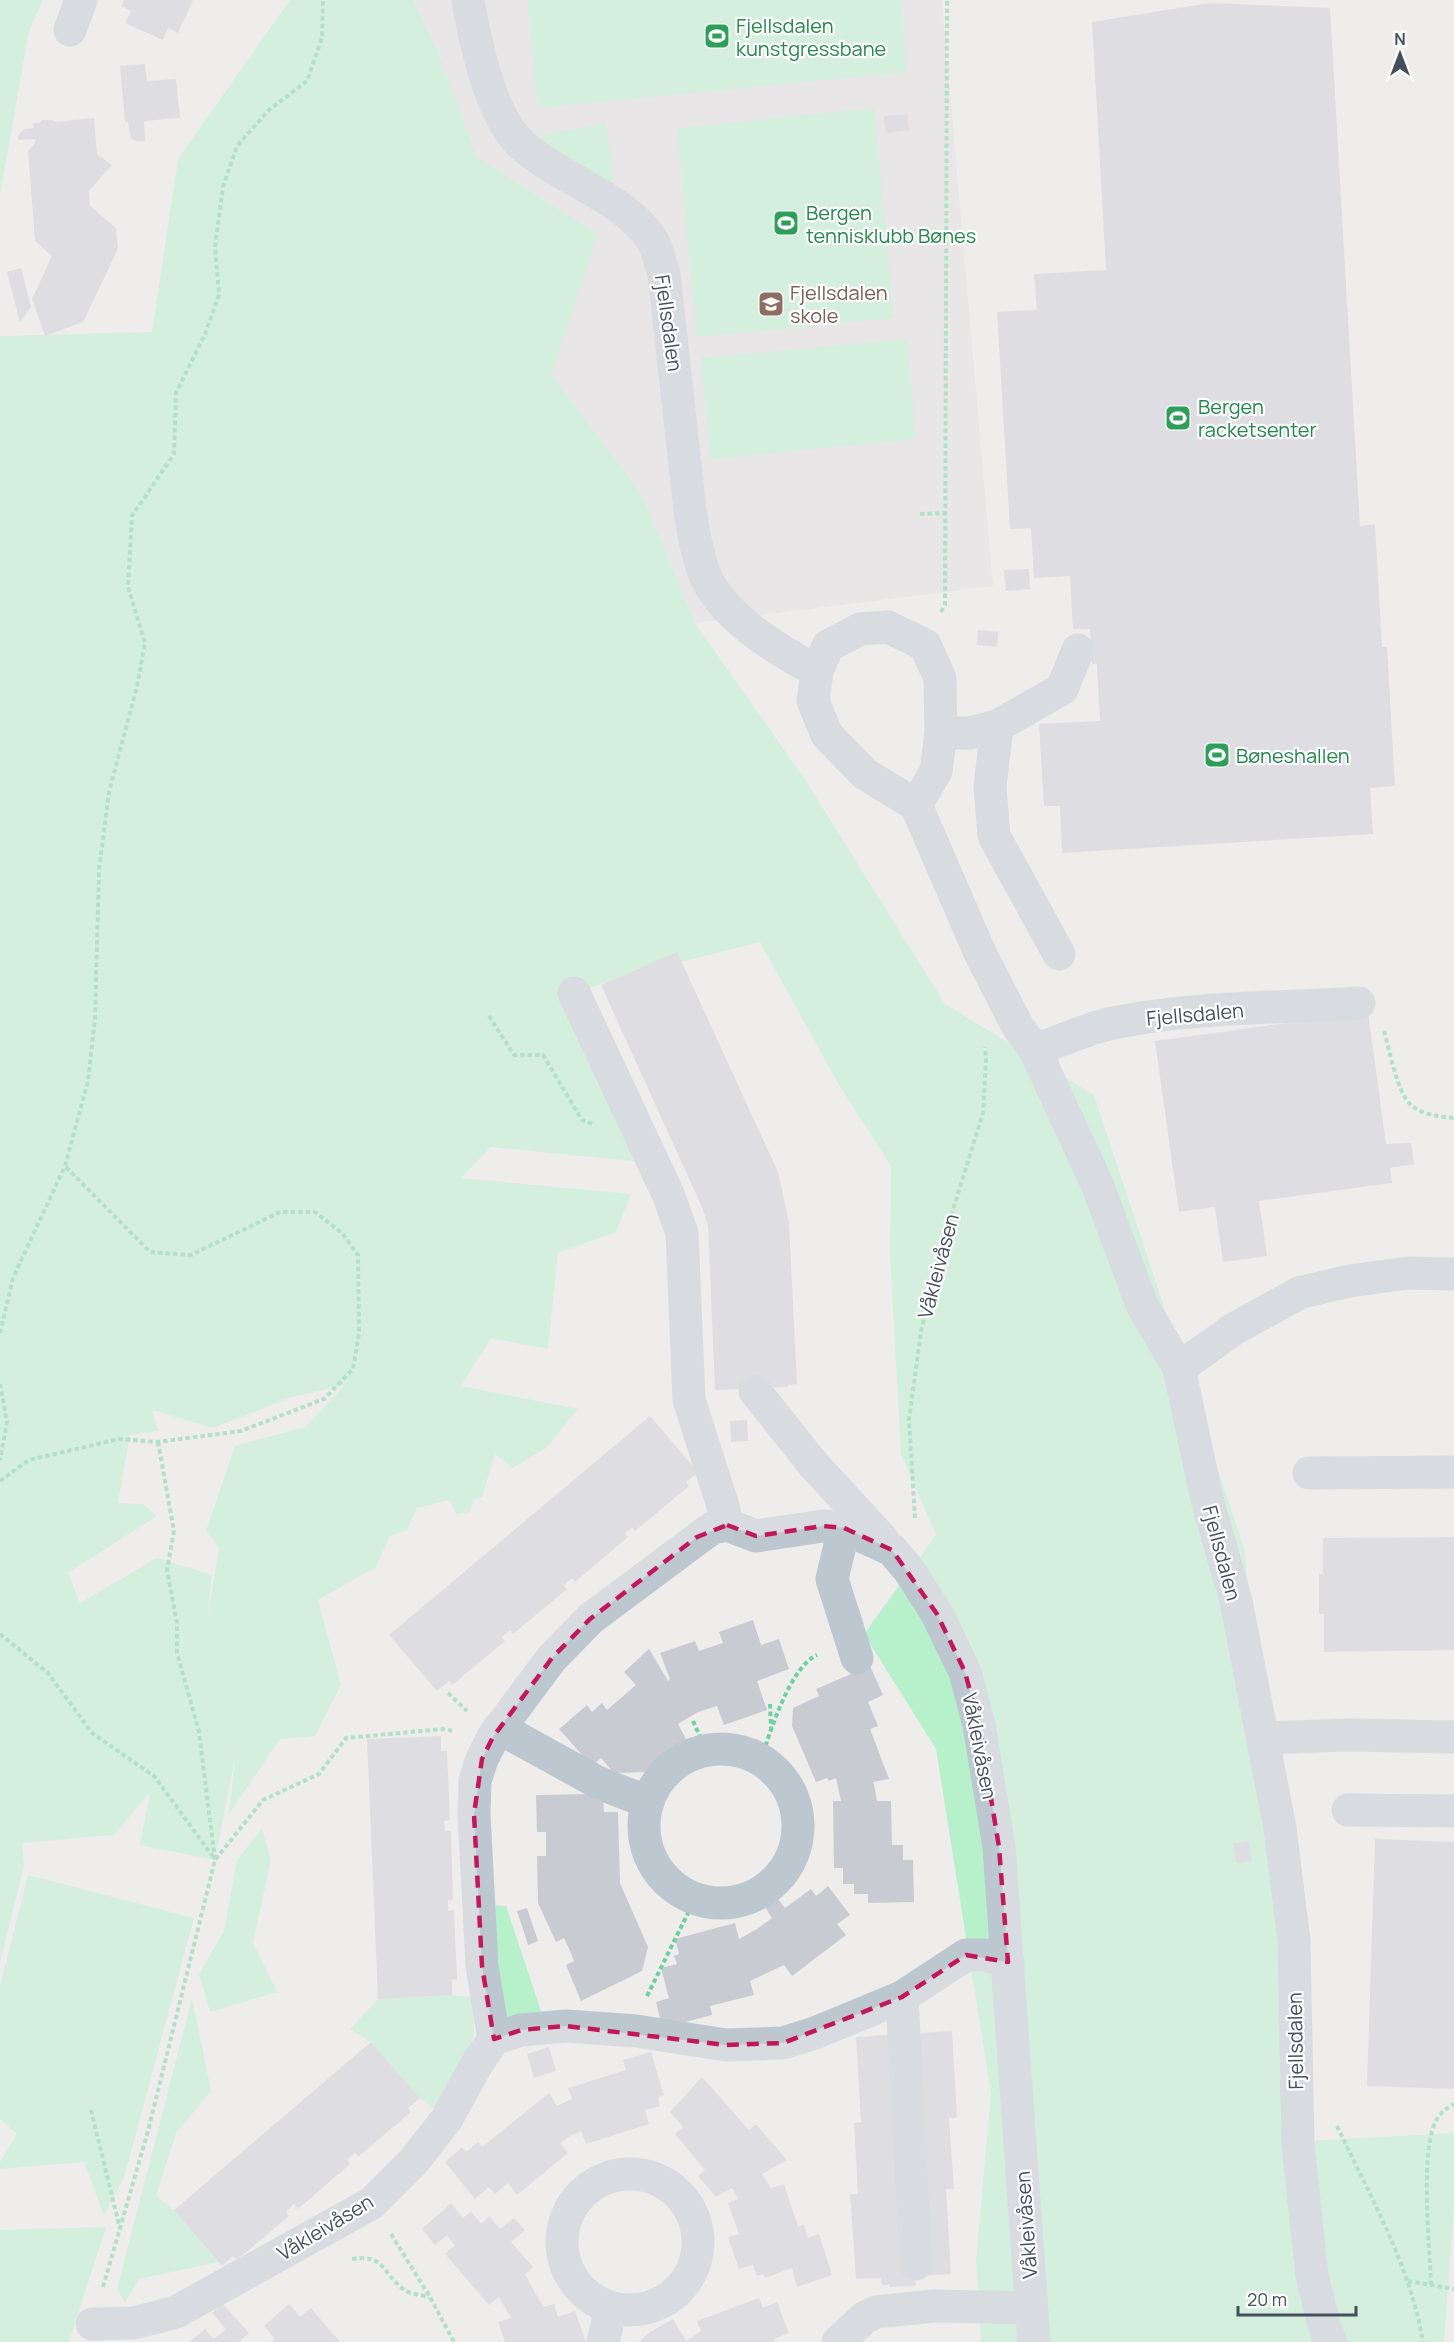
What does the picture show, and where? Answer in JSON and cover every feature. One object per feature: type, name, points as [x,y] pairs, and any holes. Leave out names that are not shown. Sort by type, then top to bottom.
[{"type":"street","points":[[70,30],[81,0]]},
{"type":"street","name":"Fjellsdalen","points":[[468,0],[474,36],[495,106],[521,144],[631,216],[652,240],[664,274],[690,510],[694,539],[705,575],[723,602],[746,626],[783,653],[816,671]]},
{"type":"street","points":[[888,627],[925,645],[940,678],[941,733],[936,771],[916,805],[865,774],[827,735],[813,700],[816,671],[828,646],[860,629],[888,627]]},
{"type":"street","points":[[941,733],[970,734],[997,726],[1062,689],[1078,650]]},
{"type":"street","points":[[997,726],[990,787],[994,836],[1059,954]]},
{"type":"street","name":"Fjellsdalen","points":[[916,805],[980,952],[1018,1027],[1035,1050],[1097,1184],[1142,1305],[1179,1368],[1207,1498],[1236,1600],[1280,1828],[1294,1941],[1297,2132],[1302,2188],[1312,2276],[1325,2328],[1331,2342]]},
{"type":"street","points":[[573,993],[668,1194],[682,1233],[689,1400],[727,1525],[712,1527],[697,1537],[590,1619],[552,1658],[496,1732],[475,1781],[474,1814],[482,1966],[494,2039],[521,2030],[566,2026],[629,2031],[726,2045],[783,2043],[814,2033],[902,1997],[966,1955],[985,1955],[1008,1962]]},
{"type":"street","name":"Fjellsdalen","points":[[1035,1050],[1084,1031],[1113,1023],[1152,1017],[1197,1012],[1359,1003]]},
{"type":"street","points":[[1179,1368],[1234,1329],[1299,1293],[1350,1281],[1408,1273],[1453,1274]]},
{"type":"street","name":"Våkleivåsen","points":[[755,1391],[813,1464],[909,1570],[937,1614],[965,1672],[979,1725],[999,1847],[1034,2342]]},
{"type":"street","points":[[1309,1473],[1454,1472]]},
{"type":"street","name":"Våkleivåsen","points":[[727,1525],[756,1536],[823,1526],[844,1528],[892,1550]]},
{"type":"street","points":[[844,1528],[832,1579],[854,1649]]},
{"type":"street","points":[[496,1732],[599,1784],[648,1802]]},
{"type":"street","points":[[1263,1738],[1348,1735],[1454,1737]]},
{"type":"street","points":[[725,1749],[744,1752],[761,1760],[781,1776],[794,1798],[799,1823],[796,1848],[785,1871],[768,1889],[745,1900],[720,1904],[694,1899],[677,1890],[662,1876],[651,1860],[645,1841],[644,1821],[648,1802],[657,1784],[670,1768],[687,1756],[706,1750],[725,1749]]},
{"type":"street","points":[[1348,1810],[1454,1811]]},
{"type":"street","points":[[902,1997],[916,2264]]},
{"type":"street","name":"Våkleivåsen","points":[[92,2324],[134,2323],[176,2312],[372,2203],[413,2162],[446,2120],[478,2062],[494,2039]]},
{"type":"street","points":[[631,2174],[653,2178],[673,2189],[688,2206],[697,2228],[698,2251],[691,2274],[677,2292],[657,2305],[634,2310],[611,2308],[591,2299],[576,2284],[565,2264],[561,2243],[564,2222],[574,2202],[590,2187],[610,2177],[631,2174]]},
{"type":"street","name":"Våkleivåsen","points":[[838,2342],[864,2318],[876,2312],[934,2306],[1031,2308]]},
{"type":"street","points":[[603,2342],[611,2308]]},
{"type":"path","points":[[0,1334],[13,1278],[65,1166],[88,1081],[95,1018],[99,870],[109,792],[137,686],[145,643],[128,587],[132,516],[174,454],[176,393],[205,334],[219,295],[215,247],[223,187],[237,146],[269,110],[307,81],[322,38],[323,0]]},
{"type":"path","points":[[925,645],[945,605],[947,0]]},
{"type":"path","points":[[920,514],[945,513]]},
{"type":"path","points":[[1359,1003],[1376,1006],[1402,1089],[1410,1104],[1426,1113],[1454,1118]]},
{"type":"path","points":[[489,1016],[513,1055],[543,1055],[582,1120],[644,1142]]},
{"type":"path","name":"Våkleivåsen","points":[[892,1550],[915,1525],[909,1420],[921,1331],[947,1229],[982,1113],[986,1060],[984,1040]]},
{"type":"path","points":[[0,1481],[29,1460],[118,1439],[158,1442],[240,1431],[324,1399],[353,1369],[359,1333],[358,1255],[342,1233],[315,1212],[280,1212],[191,1255],[150,1252],[65,1166]]},
{"type":"path","points":[[0,1384],[7,1422],[0,1460]]},
{"type":"path","points":[[92,2324],[148,2131],[215,1860],[199,1732],[177,1653],[177,1623],[167,1570],[174,1531],[158,1442]]},
{"type":"path","points":[[0,1634],[48,1673],[92,1733],[154,1776],[215,1860]]},
{"type":"path","points":[[761,1760],[787,1691],[807,1659],[854,1649]]},
{"type":"path","points":[[770,1704],[771,1729]]},
{"type":"path","points":[[693,1721],[706,1750]]},
{"type":"path","points":[[215,1860],[263,1800],[320,1774],[346,1738],[443,1729],[496,1732]]},
{"type":"path","points":[[629,2031],[694,1899]]},
{"type":"path","points":[[1431,2285],[1427,2185],[1429,2144],[1437,2118],[1454,2104]]},
{"type":"path","points":[[91,2110],[120,2229]]},
{"type":"path","points":[[1334,2120],[1400,2258],[1419,2318],[1423,2342]]},
{"type":"path","points":[[372,2203],[430,2297],[454,2342]]},
{"type":"path","points":[[315,2235],[345,2260],[368,2256],[378,2262],[404,2290],[430,2297]]},
{"type":"path","points":[[1408,2282],[1454,2289]]},
{"type":"highlighted area","points":[[727,1525],[756,1536],[823,1526],[844,1528],[892,1550],[937,1614],[965,1672],[979,1725],[999,1847],[1008,1962],[966,1955],[902,1997],[783,2043],[726,2045],[566,2026],[521,2030],[494,2039],[482,1966],[474,1814],[482,1759],[493,1737],[552,1658],[590,1619],[697,1537]]},
{"type":"shaded area","name":"Fjellsdalen skole","points":[[413,0],[942,0],[993,586],[695,623],[642,495],[551,374],[598,234],[477,157],[438,52]]},
{"type":"green space","points":[[0,0],[43,0],[29,31],[0,195]]},
{"type":"green space","points":[[290,0],[413,0],[438,52],[477,157],[598,234],[551,374],[642,495],[695,623],[806,781],[945,1004],[1094,1095],[1244,1548],[1307,2141],[1454,2133],[1454,2207],[1444,2342],[981,2342],[976,2260],[991,2094],[936,1749],[864,1634],[936,1535],[901,1454],[890,1254],[891,1166],[839,1085],[760,942],[619,978],[574,993],[653,1163],[491,1147],[461,1178],[631,1194],[616,1232],[558,1253],[548,1349],[491,1338],[461,1386],[578,1409],[546,1448],[512,1468],[495,1454],[482,1497],[473,1500],[470,1512],[456,1514],[450,1500],[417,1508],[407,1530],[390,1536],[376,1567],[318,1600],[341,1685],[315,1736],[280,1739],[229,1814],[236,1753],[215,1860],[140,1845],[150,1792],[114,1835],[22,1843],[24,1866],[0,1963],[0,336],[152,332],[178,159]],"holes":[[[345,1385],[305,1427],[235,1446],[206,1531],[219,1548],[208,1616],[212,1575],[157,1558],[80,1603],[68,1573],[157,1516],[143,1504],[118,1503],[130,1435],[158,1431],[152,1410],[213,1428],[292,1397]]]},
{"type":"green space","name":"Fjellsdalen kunstgressbane","points":[[527,0],[900,0],[907,72],[538,108]]},
{"type":"green space","name":"Bergen tennisklubb Bønes","points":[[874,108],[894,318],[697,337],[677,128]]},
{"type":"green space","points":[[606,123],[615,193],[549,156],[541,135]]},
{"type":"green space","points":[[907,339],[916,439],[711,459],[701,358]]},
{"type":"green space","points":[[262,1829],[271,1860],[253,1943],[277,1992],[210,2012],[199,1974],[224,1931],[237,1860]]},
{"type":"green space","points":[[28,1875],[194,1918],[124,2178],[104,2216],[84,2162],[0,2169],[0,2162],[17,2134],[0,2119],[0,1986]]},
{"type":"green space","points":[[490,1905],[506,1906],[543,2017],[512,2020],[499,2012]]},
{"type":"green space","points":[[452,1995],[473,1997],[474,2034],[465,2068],[436,2110],[420,2098],[371,2042],[350,2029],[378,1999]]},
{"type":"green space","points":[[192,1998],[211,2091],[176,2133],[156,2196],[174,2210],[218,2262],[139,2279],[125,2303],[117,2289]]},
{"type":"green space","points":[[106,2227],[69,2342],[0,2342],[0,2230]]},
{"type":"building","points":[[124,0],[193,0],[178,33],[168,28],[163,40],[125,23],[131,11],[121,6]]},
{"type":"building","name":"Bergen racketsenter","points":[[1210,3],[1330,8],[1360,526],[1375,524],[1382,647],[1387,647],[1395,786],[1370,788],[1373,834],[1062,853],[1060,806],[1044,806],[1039,724],[1100,721],[1097,664],[1092,664],[1090,629],[1073,629],[1070,576],[1034,578],[1031,528],[1010,529],[997,312],[1037,310],[1034,274],[1106,270],[1092,22]]},
{"type":"building","points":[[145,64],[147,81],[176,79],[180,118],[144,121],[145,141],[136,141],[131,139],[128,122],[125,122],[120,66]]},
{"type":"building","points":[[907,114],[909,130],[886,133],[884,116]]},
{"type":"building","points":[[94,118],[97,154],[112,165],[89,191],[90,206],[116,228],[118,249],[83,322],[45,336],[32,299],[52,256],[35,241],[28,151],[35,143],[35,139],[18,140],[18,136],[24,129],[34,128],[33,123],[39,123],[42,120],[56,122]]},
{"type":"building","points":[[21,268],[31,307],[20,322],[7,272]]},
{"type":"building","points":[[1029,569],[1030,589],[1006,591],[1004,570]]},
{"type":"building","points":[[978,630],[998,632],[997,647],[977,645]]},
{"type":"building","points":[[677,952],[778,1172],[789,1222],[797,1384],[788,1385],[788,1387],[715,1390],[708,1225],[702,1207],[601,985]]},
{"type":"building","points":[[1368,1012],[1386,1144],[1411,1143],[1414,1164],[1390,1168],[1392,1183],[1259,1201],[1267,1256],[1223,1262],[1215,1207],[1179,1212],[1155,1041]]},
{"type":"building","points":[[650,1416],[698,1472],[686,1482],[689,1486],[635,1531],[632,1528],[625,1533],[628,1537],[575,1582],[572,1578],[564,1585],[567,1589],[513,1634],[510,1630],[502,1637],[505,1641],[452,1685],[449,1681],[437,1691],[389,1635]]},
{"type":"building","points":[[747,1420],[748,1441],[731,1442],[730,1421]]},
{"type":"building","points":[[1454,1537],[1454,1650],[1324,1652],[1324,1614],[1319,1614],[1319,1574],[1323,1574],[1323,1538]]},
{"type":"building","points":[[753,1620],[761,1645],[779,1639],[789,1669],[757,1681],[767,1710],[724,1725],[717,1706],[698,1712],[678,1724],[686,1739],[649,1772],[614,1773],[601,1758],[592,1766],[559,1729],[587,1705],[592,1712],[602,1703],[607,1710],[636,1685],[624,1672],[649,1649],[668,1681],[670,1679],[660,1653],[695,1641],[699,1651],[723,1643],[719,1632]]},
{"type":"building","points":[[870,1666],[883,1695],[868,1702],[878,1726],[870,1729],[889,1779],[873,1782],[877,1801],[891,1801],[892,1845],[903,1845],[903,1860],[913,1860],[914,1902],[868,1903],[868,1894],[854,1894],[854,1884],[843,1884],[843,1868],[834,1868],[833,1801],[841,1801],[836,1778],[816,1782],[792,1726],[793,1708],[819,1696],[816,1689]]},
{"type":"building","points":[[441,1736],[441,1751],[447,1751],[450,1820],[444,1821],[445,1831],[451,1831],[453,1900],[448,1900],[448,1911],[454,1910],[457,1979],[452,1980],[452,1995],[378,1999],[367,1739]]},
{"type":"building","points":[[592,1794],[603,1797],[604,1812],[618,1812],[620,1883],[648,1947],[642,1971],[581,2001],[566,1965],[574,1961],[570,1951],[564,1938],[556,1942],[538,1903],[537,1856],[546,1856],[546,1832],[537,1832],[536,1795]]},
{"type":"building","points":[[1375,1839],[1454,1842],[1454,2089],[1367,2086]]},
{"type":"building","points":[[1249,1841],[1252,1861],[1236,1863],[1233,1843]]},
{"type":"building","points":[[828,1886],[850,1915],[837,1924],[846,1935],[792,1976],[784,1965],[750,1981],[754,1995],[710,2006],[712,2015],[678,2024],[661,2022],[656,2002],[669,1998],[661,1968],[677,1964],[674,1956],[679,1954],[675,1939],[735,1923],[739,1939],[772,1918],[763,1904],[775,1895],[785,1908],[811,1889],[816,1896]]},
{"type":"building","points":[[527,1908],[538,1941],[528,1945],[517,1911]]},
{"type":"building","points":[[952,2031],[957,2118],[949,2118],[954,2189],[946,2189],[951,2274],[915,2276],[916,2286],[889,2287],[889,2285],[882,2285],[881,2278],[856,2279],[850,2194],[858,2194],[854,2123],[861,2122],[856,2037]]},
{"type":"building","points":[[371,2042],[420,2098],[408,2108],[411,2112],[358,2157],[355,2153],[347,2160],[350,2164],[298,2209],[294,2204],[286,2212],[289,2216],[237,2260],[233,2256],[222,2266],[174,2210]]},
{"type":"building","points":[[549,2047],[556,2071],[534,2078],[527,2054]]},
{"type":"building","points":[[651,2052],[664,2095],[658,2097],[660,2106],[645,2110],[649,2124],[586,2144],[581,2131],[572,2135],[560,2143],[568,2153],[517,2195],[508,2183],[495,2194],[489,2187],[475,2199],[445,2162],[462,2147],[466,2152],[478,2142],[482,2147],[549,2093],[557,2106],[572,2099],[568,2088],[626,2070],[623,2060]]},
{"type":"building","points":[[702,2077],[749,2130],[756,2124],[787,2160],[762,2174],[771,2188],[784,2184],[798,2227],[804,2224],[808,2238],[819,2234],[832,2275],[797,2287],[792,2268],[765,2278],[763,2274],[757,2276],[753,2265],[739,2269],[728,2237],[739,2234],[728,2203],[738,2199],[732,2188],[716,2197],[698,2176],[705,2170],[675,2134],[683,2127],[670,2112]]},
{"type":"building","points":[[451,2203],[463,2218],[471,2211],[481,2224],[489,2216],[500,2229],[514,2218],[525,2230],[511,2242],[533,2267],[525,2274],[534,2291],[544,2307],[554,2304],[558,2317],[575,2311],[586,2342],[505,2342],[498,2322],[511,2318],[499,2297],[489,2305],[445,2254],[455,2245],[447,2235],[435,2245],[422,2229]]},
{"type":"building","points":[[759,2298],[763,2308],[777,2302],[789,2333],[774,2339],[775,2342],[639,2342],[650,2332],[673,2319],[686,2341],[701,2331],[697,2321]]},
{"type":"building","points":[[223,2304],[249,2333],[239,2342],[189,2342],[205,2329],[214,2339],[226,2329],[212,2313]]},
{"type":"building","points":[[289,2304],[300,2317],[311,2308],[340,2342],[271,2342],[275,2339],[264,2326]]},
{"type":"place","name":"Fjellsdalen kunstgressbane","points":[[717,36]]},
{"type":"place","name":"Bergen tennisklubb Bønes","points":[[786,223]]},
{"type":"place","name":"Fjellsdalen skole","points":[[771,304]]},
{"type":"place","name":"Bergen racketsenter","points":[[1178,418]]},
{"type":"place","name":"Bøneshallen","points":[[1217,755]]}]
